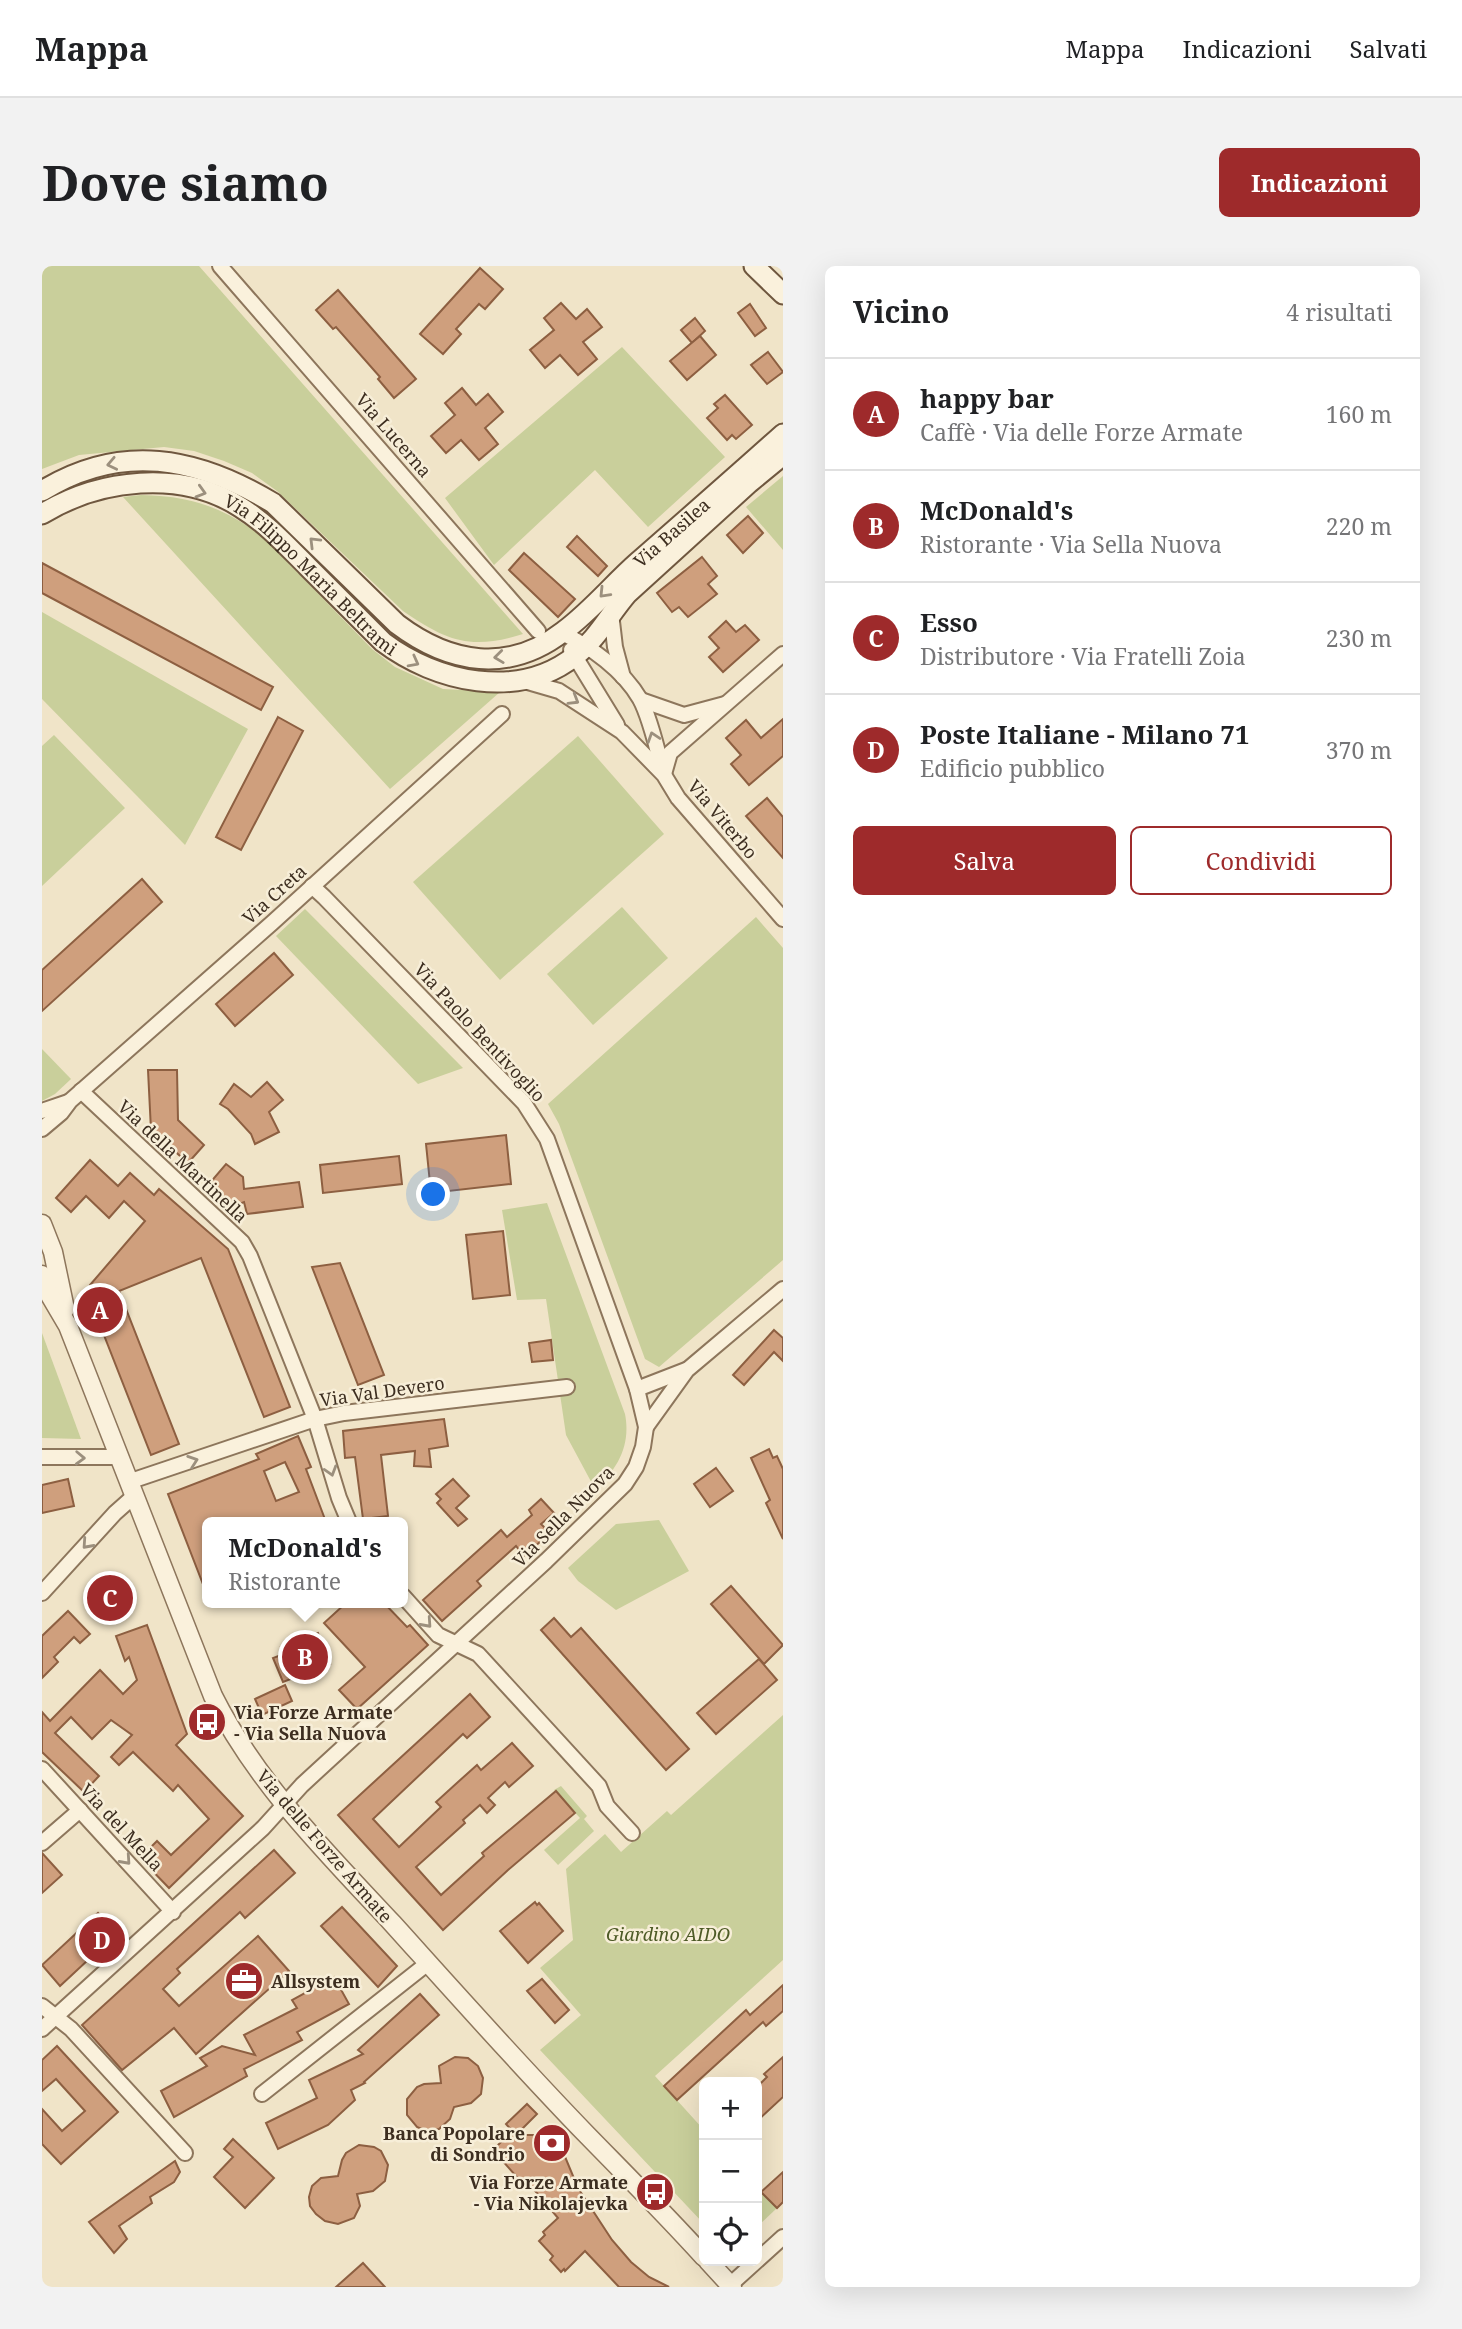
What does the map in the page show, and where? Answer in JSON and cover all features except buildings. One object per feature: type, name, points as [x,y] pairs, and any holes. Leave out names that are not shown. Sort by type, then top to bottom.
[{"type":"main road","points":[[754,266],[783,294]]},
{"type":"main road","name":"Via Basilea","points":[[562,633],[614,583],[783,434]]},
{"type":"main road","name":"Via Basilea","points":[[581,651],[597,635],[611,612],[627,594],[783,455]]},
{"type":"main road","name":"Via Filippo Maria Beltrami","points":[[42,491],[91,469],[122,462],[151,460],[196,466],[248,488],[272,503],[397,624],[420,641],[446,653],[470,659],[493,659],[541,645],[562,633]]},
{"type":"main road","name":"Via Filippo Maria Beltrami","points":[[42,514],[73,497],[106,486],[161,484],[206,492],[238,505],[267,526],[383,642],[401,655],[444,675],[469,680],[521,680],[549,672],[581,651]]},
{"type":"street","name":"Via Lucerna","points":[[220,266],[538,631]]},
{"type":"street","name":"Via Viterbo","points":[[611,612],[615,647],[623,678]]},
{"type":"street","points":[[562,633],[581,651]]},
{"type":"street","name":"Via Viterbo","points":[[581,651],[622,732]]},
{"type":"street","name":"Via Viterbo","points":[[581,651],[623,678],[641,700],[664,775]]},
{"type":"street","points":[[664,775],[670,753],[783,654]]},
{"type":"street","name":"Via Viterbo","points":[[521,680],[559,691],[622,732],[664,775],[678,798],[783,919]]},
{"type":"street","points":[[641,700],[684,715],[729,703]]},
{"type":"street","name":"Via Creta","points":[[42,1129],[502,714]]},
{"type":"street","name":"Via Paolo Bentivoglio","points":[[312,886],[524,1103],[538,1123],[547,1139],[637,1389]]},
{"type":"street","name":"Via della Martinella","points":[[81,1091],[242,1242],[315,1419],[347,1517]]},
{"type":"street","name":"Via Creta","points":[[42,1111],[70,1101]]},
{"type":"street","points":[[42,1224],[68,1326]]},
{"type":"street","name":"Via delle Forze Armate","points":[[42,1275],[48,1292],[68,1326],[217,1703],[237,1739],[284,1805],[428,1964],[699,2252]]},
{"type":"street","points":[[646,1427],[687,1370],[783,1289]]},
{"type":"street","points":[[637,1389],[687,1370]]},
{"type":"street","name":"Via Val Devero","points":[[131,1489],[315,1419],[358,1411],[567,1387]]},
{"type":"street","name":"Via Sella Nuova","points":[[42,2029],[263,1828],[302,1785],[546,1561],[625,1484],[636,1467],[646,1427],[637,1389]]},
{"type":"street","points":[[42,1457],[119,1457]]},
{"type":"street","points":[[42,1593],[131,1489]]},
{"type":"street","points":[[408,1602],[438,1635],[478,1654],[600,1786],[607,1806],[632,1833]]},
{"type":"street","name":"Via del Mella","points":[[42,1769],[173,1912]]},
{"type":"street","points":[[42,1843],[80,1810]]},
{"type":"street","points":[[262,2094],[428,1964]]},
{"type":"street","points":[[42,2006],[71,2029],[185,2153]]},
{"type":"street","points":[[713,2266],[731,2286],[783,2237]]},
{"type":"green space","points":[[42,266],[199,266],[523,634],[489,642],[474,642],[447,636],[419,622],[403,611],[277,491],[252,473],[224,461],[194,451],[164,447],[79,455],[42,469]]},
{"type":"green space","points":[[622,347],[725,457],[648,527],[595,470],[494,565],[445,498]]},
{"type":"green space","points":[[783,476],[783,550],[746,507]]},
{"type":"green space","points":[[141,495],[176,498],[206,505],[234,518],[263,537],[372,649],[395,667],[443,689],[500,692],[390,789],[123,497]]},
{"type":"green space","points":[[42,612],[248,729],[185,845],[42,699]]},
{"type":"green space","points":[[54,735],[125,808],[42,886],[42,746]]},
{"type":"green space","points":[[578,736],[664,834],[500,980],[413,882]]},
{"type":"green space","points":[[622,907],[668,958],[593,1025],[547,974]]},
{"type":"green space","points":[[305,909],[463,1068],[418,1084],[276,936]]},
{"type":"green space","points":[[756,917],[783,948],[783,1260],[659,1367],[645,1359],[559,1124],[548,1104]]},
{"type":"green space","points":[[42,1049],[71,1079],[55,1094],[42,1101]]},
{"type":"green space","points":[[547,1203],[625,1414],[626,1436],[621,1456],[595,1489],[566,1435],[546,1299],[517,1300],[502,1210]]},
{"type":"green space","points":[[42,1333],[81,1439],[42,1438]]},
{"type":"green space","points":[[659,1520],[689,1571],[616,1610],[578,1581],[568,1568],[616,1524]]},
{"type":"green space","name":"Giardino AIDO","points":[[783,1715],[783,1960],[655,2076],[699,2124],[699,2219],[540,2050],[581,2015],[540,1968],[573,1940],[566,1869],[605,1834],[621,1852],[667,1811],[671,1815]]},
{"type":"green space","points":[[561,1786],[587,1816],[584,1819],[594,1831],[558,1865],[544,1850],[580,1818],[554,1790]]},
{"type":"green space","points":[[762,2192],[777,2208],[762,2222]]},
{"type":"place","name":"happy bar","points":[[100,1310]]},
{"type":"place","name":"Esso","points":[[110,1598]]},
{"type":"place","name":"McDonald's","points":[[305,1657]]},
{"type":"place","name":"Via Forze Armate - Via Sella Nuova","points":[[207,1722]]},
{"type":"place","name":"Poste Italiane - Milano 71","points":[[102,1940]]},
{"type":"place","name":"Allsystem","points":[[244,1981]]},
{"type":"place","name":"Banca Popolare di Sondrio","points":[[552,2143]]},
{"type":"place","name":"Via Forze Armate - Via Nikolajevka","points":[[655,2192]]}]
